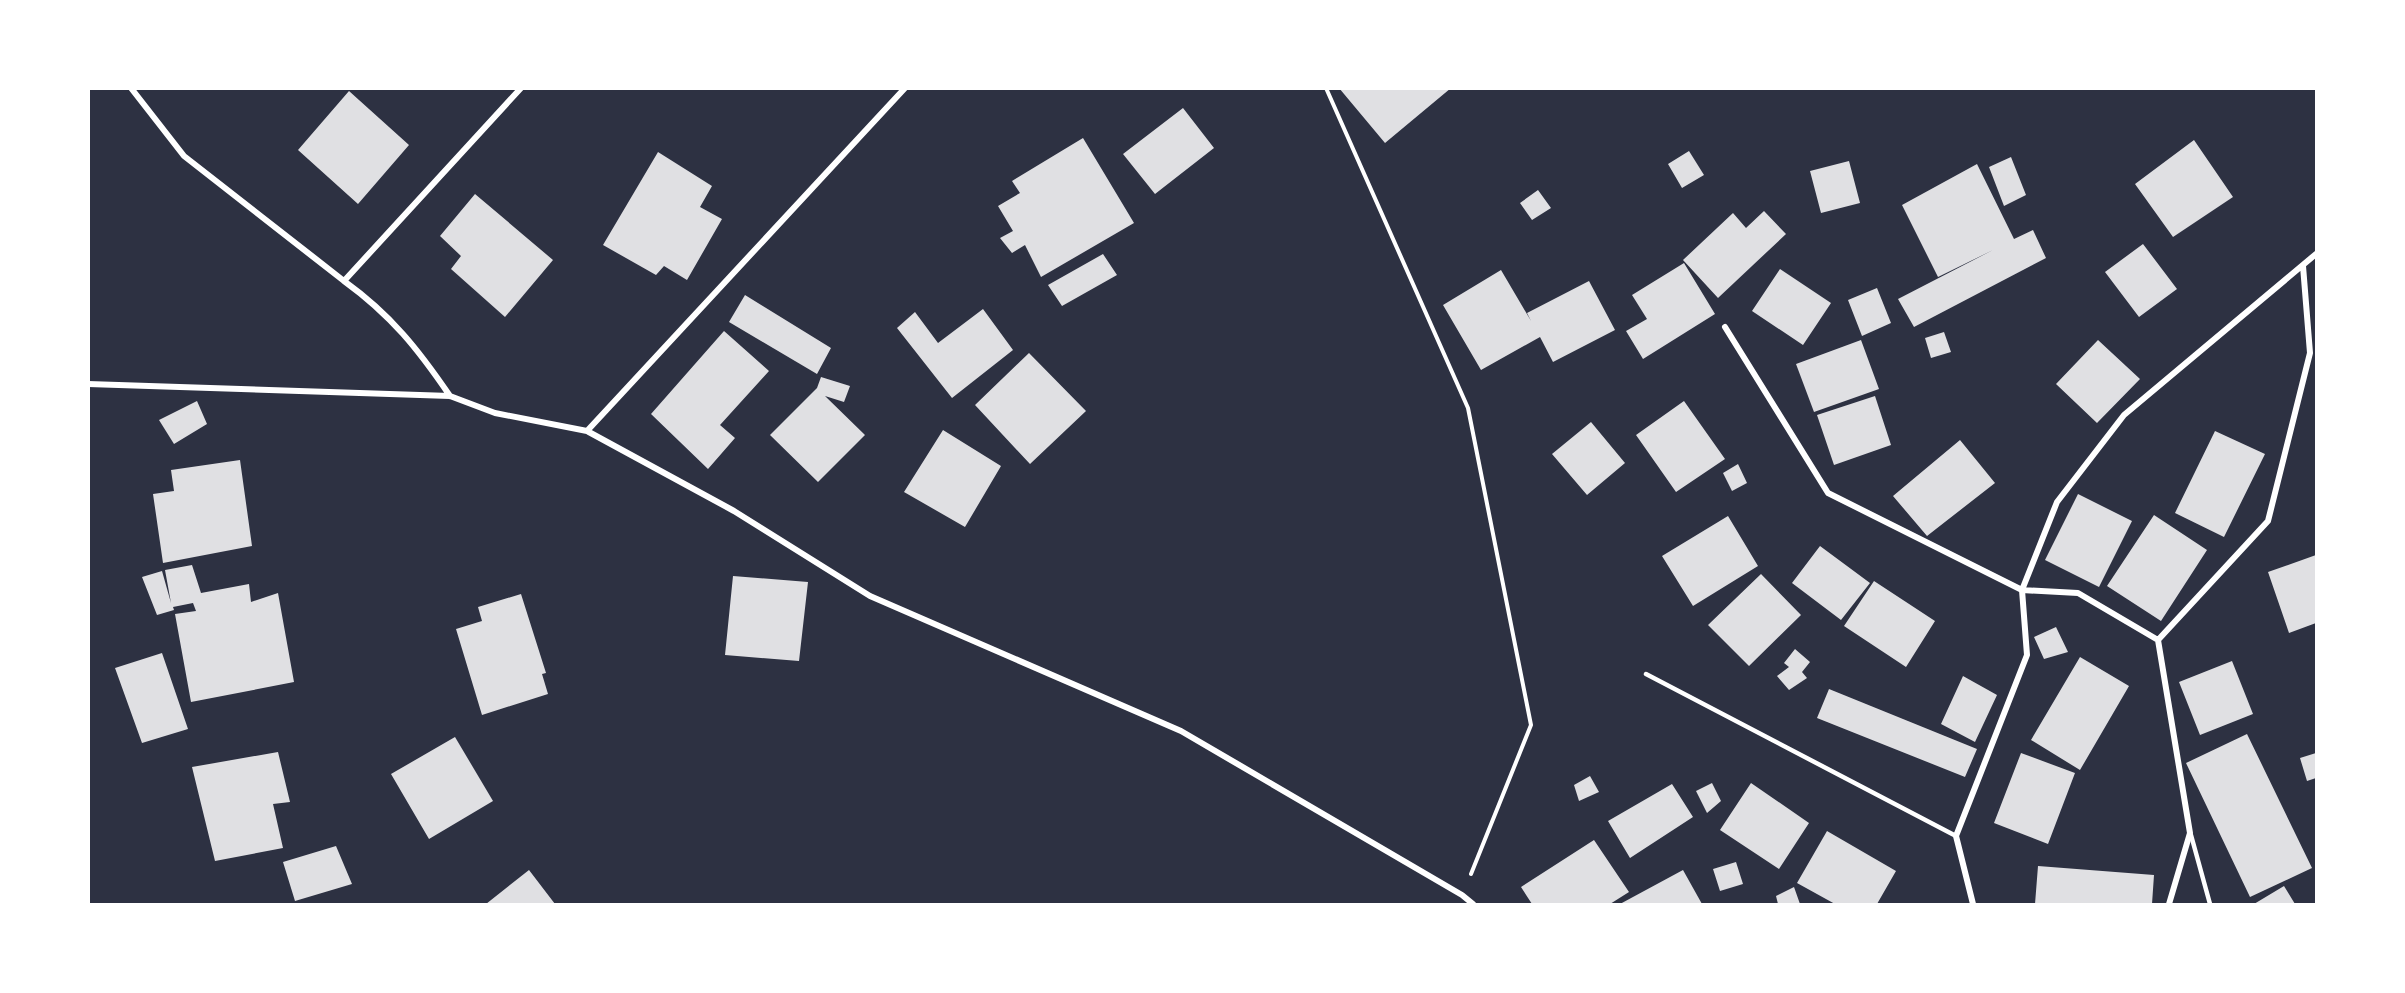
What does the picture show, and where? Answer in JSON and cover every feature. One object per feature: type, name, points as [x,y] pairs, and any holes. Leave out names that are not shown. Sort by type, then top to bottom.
[{"type":"street","points":[[130,88],[184,156],[379,306],[420,352],[450,396]]},
{"type":"street","points":[[344,281],[521,88]]},
{"type":"street","points":[[587,431],[905,88]]},
{"type":"street","points":[[1973,904],[1956,836],[2027,655],[2022,590],[2057,502],[2124,415],[2316,254]]},
{"type":"street","points":[[2158,640],[2268,521],[2310,353],[2302,266]]},
{"type":"street","points":[[1725,327],[1828,493],[2022,590],[2078,593],[2158,640]]},
{"type":"street","points":[[88,384],[450,396],[495,413],[587,431],[734,511],[870,596],[1181,731],[1462,895],[1473,904]]},
{"type":"street","points":[[2158,640],[2190,833],[2169,904]]},
{"type":"lane","points":[[1646,674],[1956,836]]},
{"type":"lane","points":[[2190,833],[2210,904]]},
{"type":"path","points":[[1326,88],[1468,408],[1531,724],[1462,895]]},
{"type":"building","points":[[1339,88],[1451,88],[1385,143]]},
{"type":"building","points":[[349,91],[409,145],[358,204],[298,150]]},
{"type":"building","points":[[1183,108],[1214,148],[1155,194],[1123,154]]},
{"type":"building","points":[[1083,138],[1134,223],[1041,277],[1025,245],[1012,253],[1000,238],[1013,231],[998,206],[1020,193],[1012,181]]},
{"type":"building","points":[[2194,140],[2233,197],[2173,237],[2135,184]]},
{"type":"building","points":[[1689,151],[1704,175],[1682,188],[1668,164]]},
{"type":"building","points":[[658,152],[712,186],[700,207],[722,219],[687,280],[664,266],[656,275],[603,245]]},
{"type":"building","points":[[2011,157],[2026,195],[2004,206],[1989,167]]},
{"type":"building","points":[[1849,161],[1860,203],[1821,213],[1810,171]]},
{"type":"building","points":[[1977,164],[2014,239],[2033,230],[2046,258],[1914,327],[1898,299],[1993,250],[1938,277],[1902,205]]},
{"type":"building","points":[[1538,190],[1551,208],[1532,220],[1520,203]]},
{"type":"building","points":[[475,194],[553,260],[505,317],[451,269],[461,256],[440,236]]},
{"type":"building","points":[[1764,211],[1786,234],[1718,298],[1683,260],[1733,213],[1746,228]]},
{"type":"building","points":[[2143,244],[2177,289],[2139,317],[2105,272]]},
{"type":"building","points":[[1103,254],[1117,275],[1062,306],[1048,285]]},
{"type":"building","points":[[1684,263],[1715,314],[1643,359],[1626,331],[1647,319],[1632,295]]},
{"type":"building","points":[[1780,269],[1831,303],[1803,345],[1752,311]]},
{"type":"building","points":[[1501,270],[1531,321],[1527,313],[1589,281],[1615,330],[1553,362],[1540,337],[1481,370],[1443,305]]},
{"type":"building","points":[[1877,288],[1891,323],[1862,336],[1848,300]]},
{"type":"building","points":[[745,295],[831,348],[817,374],[729,322]]},
{"type":"building","points":[[983,309],[1013,350],[952,398],[897,328],[915,312],[938,343]]},
{"type":"building","points":[[724,331],[769,371],[720,425],[735,438],[708,469],[651,414]]},
{"type":"building","points":[[1944,332],[1951,352],[1931,358],[1925,338]]},
{"type":"building","points":[[1861,340],[1879,389],[1814,412],[1796,364]]},
{"type":"building","points":[[2098,340],[2140,379],[2097,423],[2056,384]]},
{"type":"building","points":[[1029,353],[1086,411],[1030,464],[975,405]]},
{"type":"building","points":[[821,377],[850,386],[844,402],[825,396],[865,435],[818,482],[770,435],[817,388]]},
{"type":"building","points":[[1875,396],[1891,445],[1834,465],[1817,415]]},
{"type":"building","points":[[197,401],[207,424],[174,444],[159,420]]},
{"type":"building","points":[[1684,401],[1725,459],[1676,492],[1636,435]]},
{"type":"building","points":[[1591,422],[1625,463],[1587,495],[1552,454]]},
{"type":"building","points":[[943,430],[1001,466],[965,527],[904,492]]},
{"type":"building","points":[[2215,431],[2265,454],[2224,537],[2175,513]]},
{"type":"building","points":[[1960,440],[1995,483],[1927,536],[1893,496]]},
{"type":"building","points":[[240,460],[252,546],[163,563],[153,494],[174,491],[171,470]]},
{"type":"building","points":[[1738,464],[1747,483],[1732,491],[1723,473]]},
{"type":"building","points":[[2078,494],[2132,521],[2099,587],[2045,560]]},
{"type":"building","points":[[2154,515],[2207,550],[2161,621],[2107,586]]},
{"type":"building","points":[[1728,516],[1758,566],[1693,606],[1662,556]]},
{"type":"building","points":[[1820,546],[1870,583],[1841,620],[1792,583]]},
{"type":"building","points":[[2316,555],[2316,623],[2289,633],[2268,572]]},
{"type":"building","points":[[192,565],[201,593],[249,584],[251,602],[278,593],[294,682],[191,702],[175,614],[196,611],[193,603],[173,607],[174,610],[157,615],[142,577],[162,571],[171,603],[165,570]]},
{"type":"building","points":[[1761,574],[1801,615],[1749,666],[1708,625]]},
{"type":"building","points":[[733,576],[808,582],[799,661],[725,655]]},
{"type":"building","points":[[1874,581],[1935,621],[1906,667],[1844,626]]},
{"type":"building","points":[[521,594],[546,673],[542,674],[548,694],[482,715],[456,629],[482,621],[478,607]]},
{"type":"building","points":[[2056,627],[2068,652],[2044,659],[2034,637]]},
{"type":"building","points":[[1795,649],[1810,662],[1802,672],[1807,678],[1789,690],[1777,676],[1789,667],[1784,663]]},
{"type":"building","points":[[162,653],[188,729],[142,743],[115,668]]},
{"type":"building","points":[[2080,657],[2129,686],[2080,770],[2031,740]]},
{"type":"building","points":[[2232,661],[2253,714],[2200,735],[2179,682]]},
{"type":"building","points":[[1963,676],[1997,695],[1975,742],[1941,724]]},
{"type":"building","points":[[1829,689],[1977,749],[1965,777],[1817,718]]},
{"type":"building","points":[[2247,734],[2312,868],[2250,897],[2186,763]]},
{"type":"building","points":[[455,737],[493,801],[429,839],[391,774]]},
{"type":"building","points":[[278,752],[290,802],[273,804],[283,848],[215,861],[192,767]]},
{"type":"building","points":[[2021,753],[2075,773],[2048,844],[1994,823]]},
{"type":"building","points":[[2316,753],[2316,778],[2307,781],[2300,758]]},
{"type":"building","points":[[1590,776],[1599,792],[1579,801],[1574,785]]},
{"type":"building","points":[[1712,783],[1721,801],[1707,813],[1696,791]]},
{"type":"building","points":[[1751,783],[1809,823],[1779,869],[1720,830]]},
{"type":"building","points":[[1672,784],[1693,817],[1630,858],[1608,821]]},
{"type":"building","points":[[1827,831],[1896,871],[1877,904],[1835,904],[1797,883]]},
{"type":"building","points":[[1594,840],[1629,892],[1610,904],[1532,904],[1521,887]]},
{"type":"building","points":[[336,846],[352,884],[295,901],[283,862]]},
{"type":"building","points":[[1736,862],[1743,884],[1720,891],[1713,869]]},
{"type":"building","points":[[2038,866],[2154,875],[2152,904],[2035,904]]},
{"type":"building","points":[[529,870],[555,904],[486,904]]},
{"type":"building","points":[[1683,870],[1702,904],[1620,904]]},
{"type":"building","points":[[2284,886],[2295,904],[2254,904]]},
{"type":"building","points":[[1794,887],[1800,904],[1778,904],[1776,896]]}]
